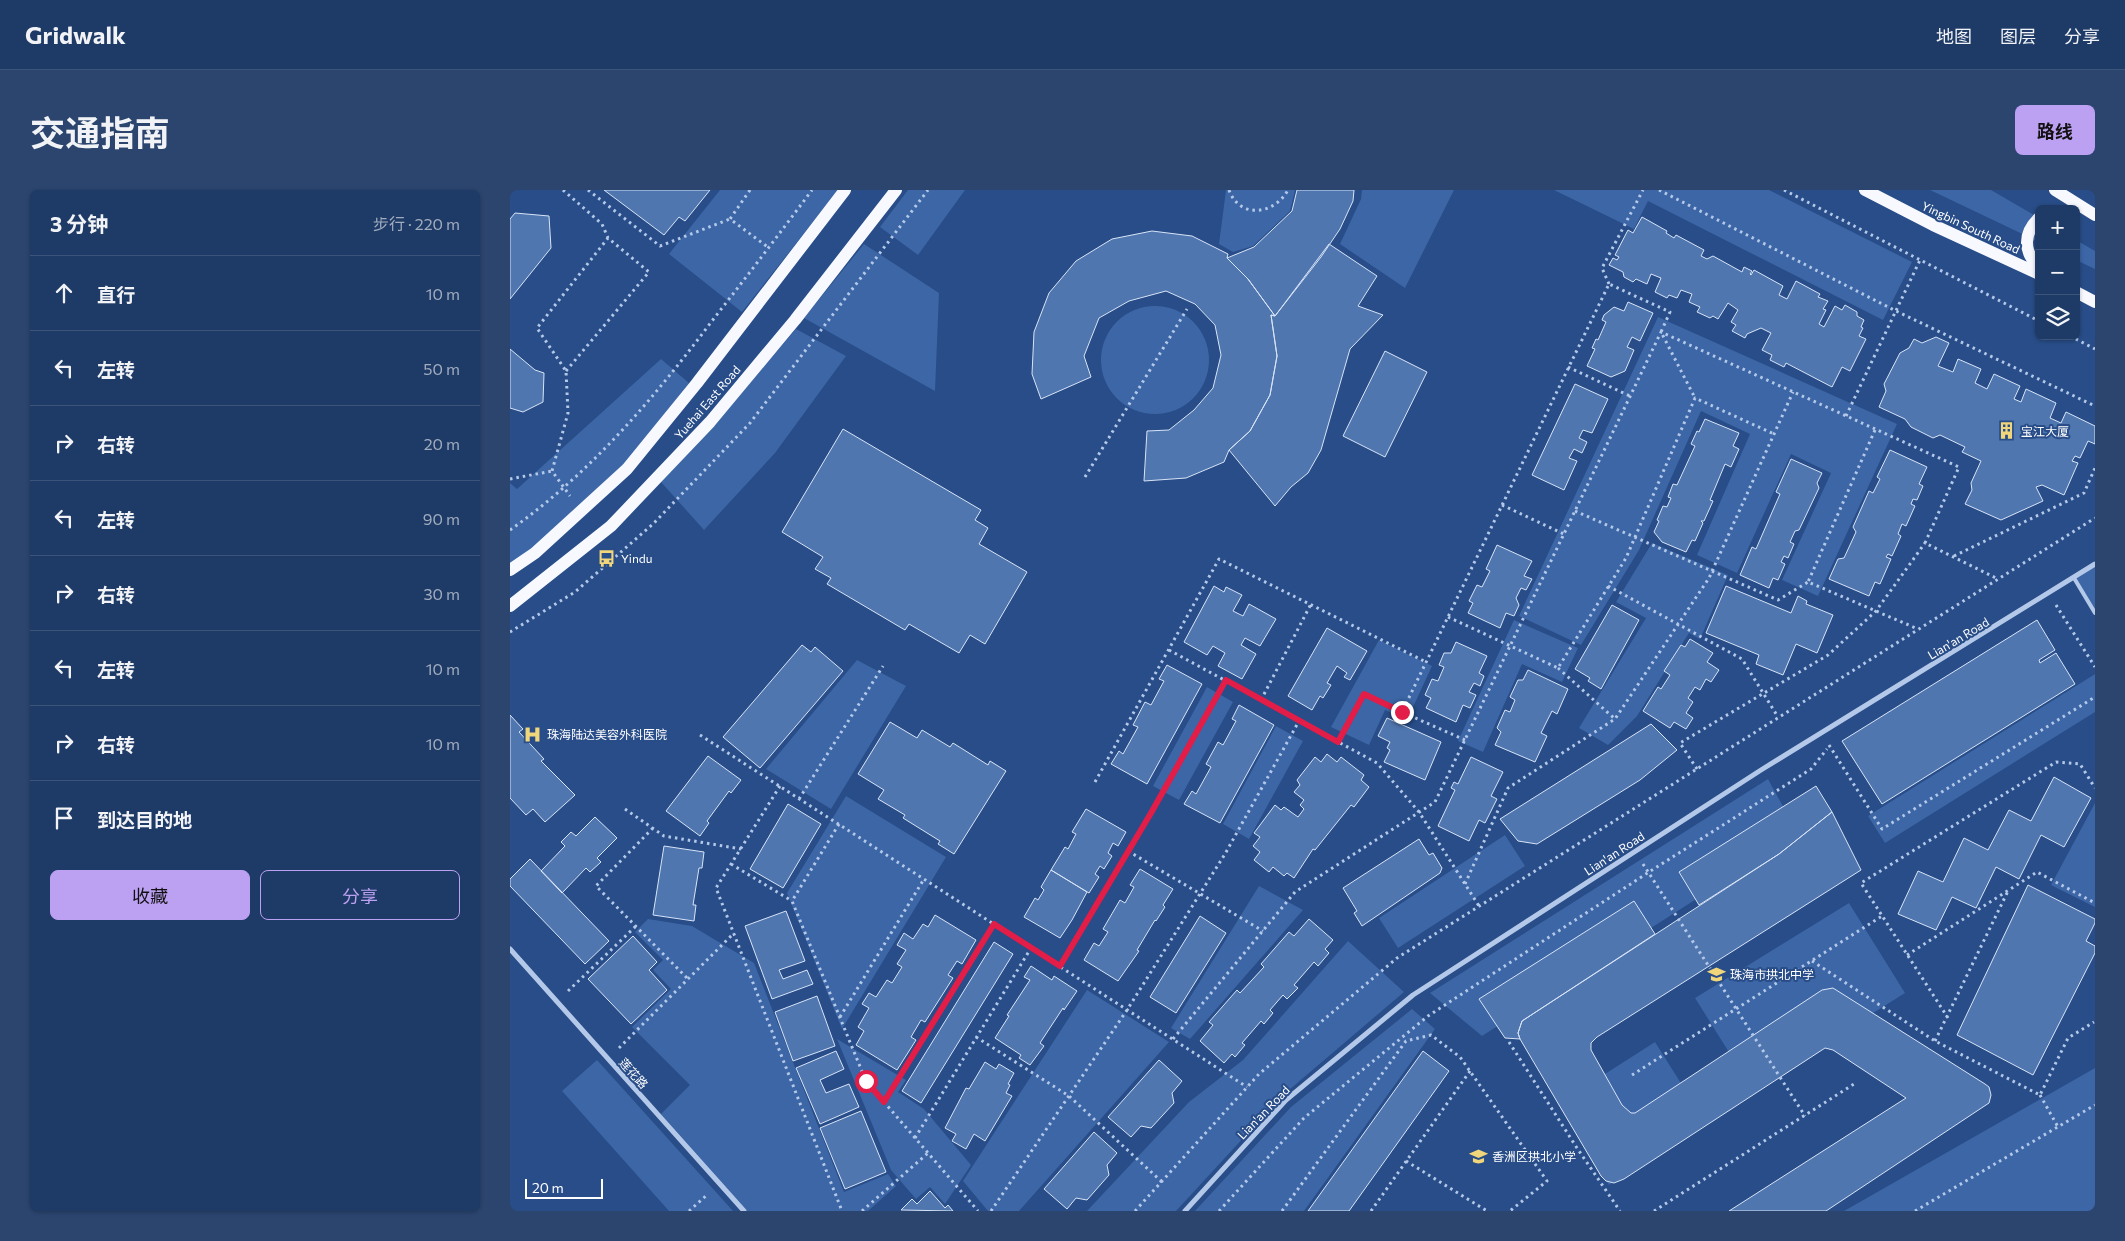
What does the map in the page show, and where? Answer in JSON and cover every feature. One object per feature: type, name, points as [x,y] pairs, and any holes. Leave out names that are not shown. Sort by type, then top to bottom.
[{"type":"main road","name":"Yuehai East Road","points":[[510,570],[536,553],[627,469],[697,383],[845,190]]},
{"type":"main road","name":"Yuehai East Road","points":[[510,606],[611,526],[710,422],[795,320],[896,190]]},
{"type":"main road","name":"Yingbin South Road","points":[[1865,190],[1933,225],[2035,272]]},
{"type":"main road","points":[[2055,190],[2095,216]]},
{"type":"main road","points":[[2080,213],[2095,216]]},
{"type":"main road","points":[[2035,221],[2032,224],[2026,240],[2028,253],[2035,262]]},
{"type":"main road","points":[[2080,294],[2095,302]]},
{"type":"street","name":"Lian'an Road","points":[[1185,1211],[1286,1100],[1413,995],[1822,733],[2050,594],[2095,564]]},
{"type":"street","name":"莲花路","points":[[510,949],[744,1211]]},
{"type":"lane","points":[[2074,578],[2095,613]]},
{"type":"path","points":[[563,190],[602,224],[608,238],[649,272],[566,371]]},
{"type":"path","points":[[588,190],[660,246],[730,218],[750,190]]},
{"type":"path","points":[[510,530],[564,488],[610,445],[664,384],[812,190]]},
{"type":"path","points":[[1229,190],[1237,202],[1245,208],[1254,211],[1274,207],[1282,200],[1288,190]]},
{"type":"path","points":[[1173,1039],[1295,892],[1435,802],[1670,312],[1608,284],[1602,268],[1644,190]]},
{"type":"path","points":[[1659,190],[1896,311],[2095,406]]},
{"type":"path","points":[[1784,190],[2035,318]]},
{"type":"path","points":[[730,218],[790,263]]},
{"type":"path","points":[[552,471],[568,414],[566,371],[537,328],[608,238]]},
{"type":"path","points":[[1846,416],[1920,260]]},
{"type":"path","points":[[1402,712],[1608,284]]},
{"type":"path","points":[[1085,477],[1187,309]]},
{"type":"path","points":[[1661,332],[1959,468],[1924,543],[1876,611],[1828,654],[1680,743],[1696,768]]},
{"type":"path","points":[[1661,332],[1695,398],[1774,434]]},
{"type":"path","points":[[2078,340],[2095,349]]},
{"type":"path","points":[[1568,367],[1630,396]]},
{"type":"path","points":[[1465,884],[1508,788],[1616,720],[1712,572],[1793,392]]},
{"type":"path","points":[[1558,668],[1626,558],[1695,398]]},
{"type":"path","points":[[1575,510],[1778,600],[1808,582],[1875,430]]},
{"type":"path","points":[[1953,557],[2084,493],[2095,468]]},
{"type":"path","points":[[552,471],[581,511]]},
{"type":"path","points":[[510,479],[552,471]]},
{"type":"path","points":[[1502,505],[1564,534]]},
{"type":"path","points":[[1135,1211],[1259,1074],[1397,958],[2095,518]]},
{"type":"path","points":[[1924,543],[1998,579]]},
{"type":"path","points":[[1095,782],[1219,559],[1426,662]]},
{"type":"path","points":[[1808,582],[1918,630]]},
{"type":"path","points":[[1608,586],[1742,659],[1778,717]]},
{"type":"path","points":[[2050,594],[2095,667]]},
{"type":"path","points":[[2048,610],[2056,604],[2084,596]]},
{"type":"path","points":[[1261,700],[1311,604]]},
{"type":"path","points":[[1448,618],[1558,668],[1616,720]]},
{"type":"path","points":[[1169,650],[1377,763],[1419,812],[1479,906]]},
{"type":"path","points":[[799,799],[883,666]]},
{"type":"path","points":[[1060,966],[1226,680]]},
{"type":"path","points":[[1338,742],[1364,694],[1465,740]]},
{"type":"path","points":[[1822,733],[1882,829],[2095,697]]},
{"type":"path","points":[[991,1211],[1127,1010],[1225,854],[1299,721]]},
{"type":"path","points":[[700,735],[1247,1087]]},
{"type":"path","points":[[1219,1211],[1304,1118],[1428,1016],[1649,872],[1811,770],[1830,746]]},
{"type":"path","points":[[1948,1018],[1861,883],[2056,762],[2080,764],[2095,788]]},
{"type":"path","points":[[780,786],[716,888],[842,1211]]},
{"type":"path","points":[[625,809],[664,836],[741,849]]},
{"type":"path","points":[[792,901],[839,824]]},
{"type":"path","points":[[653,828],[596,886],[688,979]]},
{"type":"path","points":[[1128,851],[1263,931]]},
{"type":"path","points":[[1636,851],[1804,1116]]},
{"type":"path","points":[[731,864],[792,901],[866,1081],[978,1211]]},
{"type":"path","points":[[1907,955],[2037,872],[2095,903]]},
{"type":"path","points":[[840,1017],[924,879]]},
{"type":"path","points":[[1936,1041],[2009,890]]},
{"type":"path","points":[[1632,1075],[1882,916]]},
{"type":"path","points":[[884,1102],[994,924]]},
{"type":"path","points":[[557,1002],[636,926]]},
{"type":"path","points":[[608,1059],[734,934]]},
{"type":"path","points":[[915,1138],[1031,948]]},
{"type":"path","points":[[1812,961],[1936,1041],[2040,1095],[2058,1127]]},
{"type":"path","points":[[2040,1095],[2068,1038],[2094,1022]]},
{"type":"path","points":[[1282,1211],[1406,1041],[1431,1035],[1460,1057],[1547,1181],[1510,1211]]},
{"type":"path","points":[[976,1037],[1069,1096],[1162,1182]]},
{"type":"path","points":[[1509,1042],[1620,1211]]},
{"type":"path","points":[[1371,1211],[1470,1071]]},
{"type":"path","points":[[1654,1211],[1854,1084]]},
{"type":"path","points":[[1915,1211],[2095,1105]]},
{"type":"path","points":[[862,1211],[928,1153]]},
{"type":"path","points":[[1406,1160],[1487,1211]]},
{"type":"path","points":[[689,1211],[719,1183]]},
{"type":"shaded area","points":[[720,190],[838,190],[742,312],[669,254]]},
{"type":"shaded area","points":[[908,190],[965,190],[918,255],[880,227]]},
{"type":"shaded area","points":[[1226,190],[1295,190],[1290,211],[1253,246],[1233,252],[1219,244]]},
{"type":"shaded area","points":[[1362,190],[1454,190],[1405,288],[1340,244],[1361,199]]},
{"type":"shaded area","points":[[1554,190],[1769,190],[1912,262],[1883,320],[1648,201],[1634,229]]},
{"type":"shaded area","points":[[1930,190],[1991,190],[2035,216],[2035,240]]},
{"type":"shaded area","points":[[2080,242],[2095,251],[2095,269],[2080,262]]},
{"type":"shaded area","points":[[864,244],[939,293],[935,391],[804,318]]},
{"type":"shaded area","points":[[1155,306],[1176,310],[1193,322],[1205,339],[1209,360],[1205,381],[1193,398],[1176,410],[1155,414],[1134,410],[1117,398],[1105,381],[1101,360],[1105,339],[1117,322],[1134,310]]},
{"type":"shaded area","points":[[1658,317],[1897,424],[1818,596],[1782,580],[1831,473],[1791,454],[1737,573],[1697,555],[1750,434],[1701,411],[1639,550],[1581,645],[1519,616]]},
{"type":"shaded area","points":[[796,329],[846,356],[775,453],[704,530],[661,482],[714,425]]},
{"type":"shaded area","points":[[661,359],[689,383],[624,465],[534,547],[510,564],[510,483],[517,489]]},
{"type":"shaded area","points":[[1652,543],[1728,575],[1700,639],[1689,633],[1637,716],[1608,745],[1579,728],[1646,618],[1616,602]]},
{"type":"shaded area","points":[[2095,565],[2095,612],[2075,579]]},
{"type":"shaded area","points":[[1514,620],[1578,648],[1562,682],[1522,664],[1483,752],[1458,741]]},
{"type":"shaded area","points":[[1379,640],[1432,666],[1407,720],[1385,710],[1369,745],[1331,727]]},
{"type":"shaded area","points":[[857,660],[906,686],[831,809],[766,769]]},
{"type":"shaded area","points":[[2095,674],[2095,712],[1885,843],[1868,816]]},
{"type":"shaded area","points":[[1207,687],[1233,702],[1179,800],[1153,786]]},
{"type":"shaded area","points":[[1276,726],[1303,741],[1249,839],[1223,824]]},
{"type":"shaded area","points":[[1768,779],[1798,834],[1482,1036],[1430,993]]},
{"type":"shaded area","points":[[846,796],[946,857],[842,1029],[787,893]]},
{"type":"shaded area","points":[[2095,803],[2095,907],[2051,885]]},
{"type":"shaded area","points":[[1505,835],[1525,866],[1398,948],[1379,918]]},
{"type":"shaded area","points":[[1259,886],[1303,910],[1190,1039],[1171,1028]]},
{"type":"shaded area","points":[[1849,903],[1905,993],[1752,1089],[1695,998]]},
{"type":"shaded area","points":[[648,919],[692,926],[754,963],[844,1192],[888,1174],[896,1186],[868,1211],[747,1211],[661,1114],[690,1085],[632,1027],[671,989],[653,970],[663,960],[635,932]]},
{"type":"shaded area","points":[[1348,941],[1404,992],[1282,1096],[1176,1211],[1087,1211],[1189,1102],[1243,1060]]},
{"type":"shaded area","points":[[1087,990],[1169,1042],[1019,1211],[988,1211],[963,1181]]},
{"type":"shaded area","points":[[1412,1009],[1435,1029],[1304,1211],[1195,1211],[1291,1107]]},
{"type":"shaded area","points":[[837,1039],[906,1080],[898,1092],[924,1109],[971,1165],[945,1204],[930,1187],[916,1199],[891,1170]]},
{"type":"shaded area","points":[[1655,1042],[1706,1123],[1609,1185],[1558,1104]]},
{"type":"shaded area","points":[[597,1060],[733,1211],[669,1211],[562,1091]]},
{"type":"shaded area","points":[[2095,1068],[2095,1211],[1844,1211]]},
{"type":"building","points":[[604,190],[710,190],[685,221],[679,217],[664,235]]},
{"type":"building","points":[[1297,190],[1354,190],[1353,201],[1340,229],[1321,257],[1275,316],[1248,279],[1227,258],[1254,247],[1292,211]]},
{"type":"building","points":[[515,213],[549,216],[551,248],[510,299],[510,219]]},
{"type":"building","points":[[1642,217],[1667,231],[1666,233],[1674,238],[1676,235],[1704,250],[1701,256],[1707,259],[1713,256],[1742,272],[1744,267],[1752,271],[1751,275],[1754,270],[1783,286],[1779,295],[1787,299],[1796,281],[1820,294],[1818,297],[1828,301],[1823,309],[1826,310],[1819,324],[1824,327],[1835,306],[1842,310],[1845,305],[1857,312],[1857,316],[1864,320],[1859,336],[1866,339],[1850,371],[1842,367],[1832,387],[1786,363],[1784,367],[1770,360],[1772,355],[1762,350],[1771,333],[1761,328],[1747,334],[1745,338],[1732,331],[1736,325],[1731,322],[1738,310],[1728,303],[1718,319],[1713,316],[1710,318],[1697,312],[1700,307],[1689,302],[1692,294],[1681,290],[1677,298],[1669,295],[1667,298],[1655,292],[1661,278],[1651,274],[1647,284],[1636,279],[1633,282],[1624,277],[1623,272],[1609,265],[1613,258],[1617,260],[1619,257],[1615,255],[1628,230],[1633,233]]},
{"type":"building","points":[[1152,231],[1192,236],[1228,254],[1227,258],[1248,279],[1275,316],[1271,315],[1277,356],[1270,395],[1250,431],[1229,450],[1224,462],[1186,478],[1144,481],[1147,431],[1169,430],[1194,410],[1213,388],[1221,355],[1215,325],[1195,304],[1166,291],[1129,301],[1099,318],[1084,356],[1091,377],[1041,399],[1032,374],[1034,332],[1049,293],[1076,261],[1112,239]]},
{"type":"building","points":[[1329,244],[1377,276],[1358,306],[1383,315],[1350,349],[1321,450],[1308,473],[1291,487],[1275,506],[1229,450],[1250,431],[1270,395],[1277,356],[1271,315],[1275,316]]},
{"type":"building","points":[[1628,302],[1653,313],[1640,341],[1632,337],[1627,347],[1634,350],[1625,371],[1611,377],[1587,366],[1595,349],[1592,348],[1606,322],[1602,320],[1604,315],[1614,307],[1624,311]]},
{"type":"building","name":"宝江大厦","points":[[1936,337],[1949,343],[1938,366],[1953,372],[1958,359],[1981,369],[1975,383],[1987,389],[1994,374],[2020,386],[2014,399],[2021,402],[2026,389],[2056,403],[2050,418],[2061,423],[2066,412],[2095,426],[2095,444],[2088,441],[2080,458],[2075,456],[2072,461],[2078,463],[2064,495],[2042,485],[2036,487],[2043,501],[2001,520],[1965,504],[1972,490],[1971,483],[1981,461],[1962,452],[1965,447],[1940,435],[1933,438],[1911,427],[1905,419],[1879,407],[1886,391],[1884,384],[1900,353],[1909,348],[1914,339],[1922,343]]},
{"type":"building","points":[[510,349],[535,370],[544,373],[543,402],[523,412],[510,408]]},
{"type":"building","points":[[1385,351],[1427,372],[1385,457],[1343,436]]},
{"type":"building","points":[[1575,384],[1608,399],[1592,433],[1583,430],[1579,438],[1587,442],[1582,453],[1574,449],[1569,458],[1577,461],[1564,490],[1532,475]]},
{"type":"building","points":[[1705,419],[1739,433],[1733,446],[1739,449],[1731,467],[1725,464],[1710,500],[1713,501],[1704,521],[1701,521],[1703,523],[1695,541],[1692,540],[1686,552],[1662,542],[1654,532],[1663,506],[1667,507],[1671,498],[1668,497],[1673,484],[1677,485],[1695,446],[1691,444]]},
{"type":"building","points":[[843,429],[981,510],[975,520],[988,528],[979,544],[1027,572],[985,644],[970,635],[959,653],[909,624],[905,630],[827,584],[831,578],[815,569],[823,557],[782,532]]},
{"type":"building","points":[[1890,450],[1927,467],[1919,484],[1923,486],[1917,500],[1913,499],[1911,504],[1915,506],[1906,526],[1902,524],[1898,534],[1901,536],[1892,556],[1888,554],[1886,557],[1891,559],[1880,584],[1875,582],[1869,596],[1829,579],[1838,559],[1844,558],[1856,532],[1853,527],[1869,491],[1873,493],[1880,479],[1877,477]]},
{"type":"building","points":[[1791,459],[1822,473],[1817,483],[1819,488],[1799,530],[1795,531],[1790,542],[1794,544],[1788,558],[1784,556],[1781,562],[1785,564],[1778,580],[1773,578],[1769,588],[1740,575],[1752,547],[1756,549],[1780,494],[1776,492]]},
{"type":"building","points":[[1497,545],[1532,561],[1524,576],[1532,579],[1526,590],[1521,588],[1516,598],[1519,605],[1514,616],[1506,613],[1500,628],[1468,613],[1473,603],[1469,601],[1477,585],[1482,587],[1490,571],[1486,569]]},
{"type":"building","points":[[1214,586],[1224,592],[1226,587],[1242,595],[1233,611],[1243,616],[1249,604],[1276,619],[1260,646],[1245,638],[1241,645],[1256,654],[1242,679],[1218,666],[1225,653],[1213,646],[1207,655],[1184,642]]},
{"type":"building","points":[[1726,586],[1791,613],[1798,596],[1807,601],[1806,604],[1833,615],[1817,653],[1796,644],[1783,675],[1756,664],[1759,655],[1706,633]]},
{"type":"building","points":[[1612,605],[1639,620],[1601,689],[1588,681],[1590,678],[1575,669]]},
{"type":"building","points":[[2037,620],[2055,650],[2039,660],[2040,663],[2056,653],[2075,684],[1882,804],[1842,741]]},
{"type":"building","points":[[1327,628],[1367,651],[1350,680],[1344,677],[1347,673],[1337,666],[1327,683],[1331,685],[1323,698],[1320,696],[1312,710],[1288,696]]},
{"type":"building","points":[[1690,639],[1713,653],[1707,662],[1719,670],[1711,682],[1706,679],[1700,690],[1695,687],[1688,698],[1693,702],[1686,713],[1693,718],[1686,729],[1674,722],[1670,728],[1643,711],[1658,687],[1661,689],[1670,675],[1664,671],[1681,645],[1685,647]]},
{"type":"building","points":[[1456,642],[1487,656],[1479,673],[1484,676],[1480,686],[1474,683],[1469,692],[1476,695],[1470,708],[1463,705],[1456,722],[1426,708],[1431,698],[1425,695],[1432,679],[1438,681],[1444,667],[1439,665],[1444,653],[1451,653]]},
{"type":"building","points":[[802,645],[811,652],[815,647],[843,671],[760,768],[723,737]]},
{"type":"building","points":[[1167,665],[1202,684],[1147,784],[1111,764],[1119,751],[1123,754],[1138,727],[1133,725],[1145,702],[1151,705],[1164,681],[1159,679]]},
{"type":"building","points":[[1528,670],[1568,689],[1557,714],[1552,711],[1541,733],[1547,736],[1535,762],[1495,745],[1501,732],[1497,728],[1505,710],[1510,712],[1515,700],[1510,697],[1518,680],[1523,680]]},
{"type":"building","points":[[1239,705],[1274,725],[1220,823],[1184,804],[1192,791],[1196,794],[1211,767],[1206,764],[1218,742],[1223,745],[1236,721],[1232,719]]},
{"type":"building","points":[[510,715],[523,729],[519,732],[544,759],[541,761],[575,795],[545,822],[533,809],[526,815],[510,798]]},
{"type":"building","points":[[1387,718],[1441,742],[1425,780],[1384,762],[1390,750],[1387,748],[1390,742],[1378,736]]},
{"type":"building","points":[[890,722],[917,738],[922,730],[950,747],[953,743],[988,765],[990,761],[1006,771],[954,854],[938,844],[940,841],[903,818],[905,815],[878,799],[884,790],[858,774]]},
{"type":"building","points":[[1651,724],[1677,750],[1640,780],[1537,844],[1518,841],[1500,819]]},
{"type":"building","points":[[1327,754],[1337,762],[1341,757],[1364,775],[1361,780],[1369,787],[1354,807],[1351,805],[1315,850],[1313,849],[1294,878],[1287,873],[1284,876],[1273,867],[1269,872],[1254,860],[1260,852],[1253,846],[1260,837],[1254,833],[1275,805],[1281,810],[1284,807],[1298,817],[1304,809],[1300,805],[1304,800],[1294,792],[1300,785],[1297,780],[1315,757],[1321,762]]},
{"type":"building","points":[[708,756],[741,780],[731,793],[729,791],[707,821],[709,823],[700,836],[666,811]]},
{"type":"building","points":[[1471,757],[1503,772],[1491,796],[1497,799],[1485,823],[1479,820],[1469,841],[1438,826],[1455,790],[1451,788],[1454,782],[1458,784]]},
{"type":"building","points":[[2054,777],[2091,798],[2064,847],[2041,835],[2019,879],[1996,867],[1976,908],[1952,897],[1936,930],[1898,914],[1918,871],[1943,882],[1964,838],[1988,850],[2009,810],[2031,821]]},
{"type":"building","points":[[1816,786],[1832,812],[1779,854],[1699,905],[1679,872]]},
{"type":"building","points":[[788,804],[821,824],[783,888],[750,869]]},
{"type":"building","points":[[1086,809],[1126,832],[1118,846],[1113,843],[1108,853],[1112,856],[1104,869],[1100,866],[1095,874],[1099,877],[1089,893],[1051,870],[1065,847],[1068,849],[1076,834],[1072,832]]},
{"type":"building","points":[[1832,812],[1861,870],[1597,1037],[1591,1043],[1591,1050],[1622,1105],[1631,1113],[1635,1113],[1822,990],[1833,988],[1985,1084],[1989,1087],[1991,1095],[1989,1103],[1826,1211],[1729,1211],[1906,1098],[1833,1050],[1825,1048],[1624,1179],[1614,1183],[1606,1181],[1601,1176],[1520,1039],[1518,1033],[1522,1021],[1779,854]]},
{"type":"building","points":[[595,817],[617,838],[597,858],[601,862],[590,872],[586,868],[562,893],[541,871],[565,846],[561,842],[571,832],[576,836]]},
{"type":"building","points":[[1419,839],[1429,855],[1433,853],[1442,868],[1440,873],[1362,926],[1354,913],[1357,911],[1343,888]]},
{"type":"building","points":[[664,846],[704,852],[702,868],[699,868],[693,905],[696,905],[694,921],[653,915]]},
{"type":"building","points":[[530,859],[609,941],[585,964],[510,886],[510,879]]},
{"type":"building","points":[[1140,869],[1173,889],[1163,905],[1165,907],[1137,950],[1139,951],[1118,981],[1084,960],[1094,943],[1099,946],[1108,932],[1103,929],[1120,900],[1125,903],[1134,887],[1130,885]]},
{"type":"building","points":[[1051,870],[1087,892],[1060,938],[1024,917],[1035,898],[1038,900],[1044,890],[1041,887]]},
{"type":"building","points":[[2028,885],[2095,919],[2095,923],[2086,941],[2095,946],[2095,953],[2033,1075],[1957,1035]]},
{"type":"building","points":[[1634,901],[1655,934],[1522,1021],[1518,1033],[1520,1039],[1505,1038],[1479,999]]},
{"type":"building","points":[[786,911],[805,961],[779,970],[783,979],[807,970],[813,984],[772,999],[745,926]]},
{"type":"building","points":[[935,915],[976,940],[962,964],[957,961],[948,975],[953,978],[925,1022],[921,1020],[911,1037],[916,1040],[897,1070],[856,1045],[864,1031],[858,1027],[869,1008],[862,1004],[869,993],[876,997],[887,980],[892,983],[902,967],[897,964],[906,950],[897,945],[904,933],[913,939],[923,924],[928,927]]},
{"type":"building","points":[[1200,916],[1226,933],[1176,1013],[1150,997]]},
{"type":"building","points":[[1309,919],[1333,940],[1325,949],[1329,953],[1318,966],[1314,962],[1294,985],[1298,988],[1287,999],[1283,995],[1270,1010],[1273,1013],[1264,1024],[1261,1021],[1242,1043],[1245,1045],[1235,1057],[1232,1054],[1224,1063],[1200,1041],[1213,1025],[1209,1022],[1237,990],[1240,993],[1264,967],[1261,964],[1289,932],[1294,936]]},
{"type":"building","points":[[633,936],[657,962],[649,970],[667,990],[631,1024],[588,979]]},
{"type":"building","points":[[994,942],[1013,954],[921,1103],[902,1091]]},
{"type":"building","points":[[1031,966],[1052,980],[1054,976],[1077,991],[1064,1010],[1063,1008],[1040,1043],[1044,1046],[1030,1065],[1019,1058],[1021,1055],[995,1038],[1009,1016],[1007,1015],[1030,980],[1024,977]]},
{"type":"building","points":[[817,996],[835,1046],[793,1061],[775,1012]]},
{"type":"building","points":[[836,1051],[844,1069],[820,1080],[826,1093],[849,1084],[859,1107],[820,1124],[796,1068]]},
{"type":"building","points":[[1423,1051],[1449,1071],[1349,1211],[1308,1211]]},
{"type":"building","points":[[1159,1060],[1182,1081],[1172,1093],[1174,1103],[1151,1128],[1141,1126],[1131,1137],[1108,1117]]},
{"type":"building","points":[[985,1062],[996,1069],[999,1064],[1014,1073],[1006,1093],[1012,1096],[985,1141],[974,1134],[966,1149],[952,1141],[956,1134],[945,1128],[966,1088],[969,1089]]},
{"type":"building","points":[[861,1111],[886,1172],[845,1189],[820,1128]]},
{"type":"building","points":[[1094,1132],[1117,1153],[1107,1165],[1109,1175],[1087,1200],[1076,1198],[1067,1209],[1044,1189]]},
{"type":"building","points":[[930,1191],[945,1208],[948,1205],[953,1211],[901,1210],[912,1199],[917,1204]]},
{"type":"place","name":"宝江大厦","points":[[2007,431]]},
{"type":"place","name":"Yindu","points":[[607,558]]},
{"type":"place","name":"珠海陆达美容外科医院","points":[[533,734]]},
{"type":"place","name":"珠海市拱北中学","points":[[1716,974]]},
{"type":"place","name":"香洲区拱北小学","points":[[1478,1156]]},
{"type":"route","points":[[866,1081],[884,1102],[994,924],[1060,966],[1151,813],[1226,680],[1338,742],[1364,694],[1402,712]]}]
